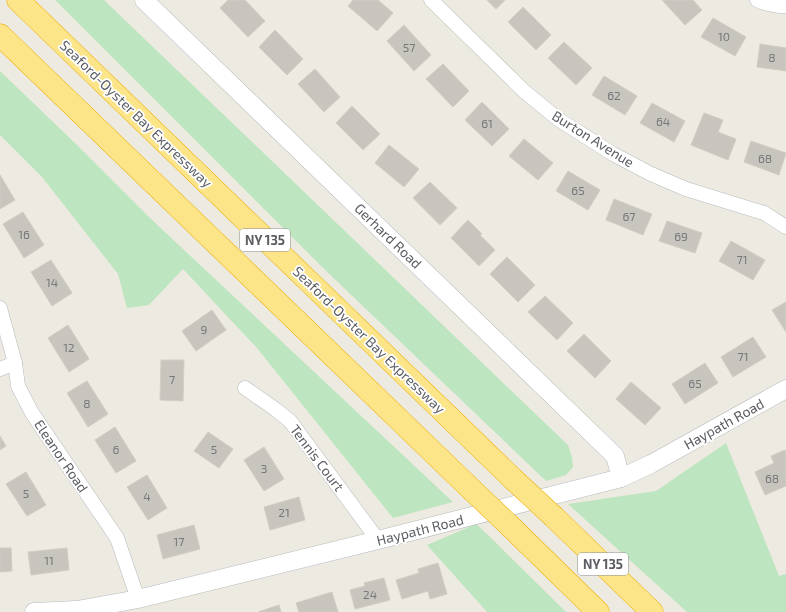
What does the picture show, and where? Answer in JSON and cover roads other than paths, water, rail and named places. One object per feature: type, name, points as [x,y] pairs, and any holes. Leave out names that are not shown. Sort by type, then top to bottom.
[{"type":"highway","name":"Seaford-Oyster Bay Expressway","points":[[18,0],[652,612]]},
{"type":"highway","name":"NY 135","points":[[0,35],[598,612]]},
{"type":"street","name":"Gerhard Road","points":[[144,0],[615,456],[621,478]]},
{"type":"street","name":"Burton Avenue","points":[[431,0],[525,92],[558,119],[613,154],[651,174],[686,189],[764,213],[786,228]]},
{"type":"street","points":[[757,0],[777,6],[786,6]]},
{"type":"street","name":"Eleanor Road","points":[[0,308],[15,363],[18,386],[32,413],[116,538],[138,599]]},
{"type":"street","points":[[0,369],[15,363]]},
{"type":"street","name":"Tennis Court","points":[[245,388],[290,421],[378,540]]},
{"type":"street","name":"Haypath Road","points":[[34,612],[77,610],[138,599],[621,478],[651,464],[786,389]]}]
